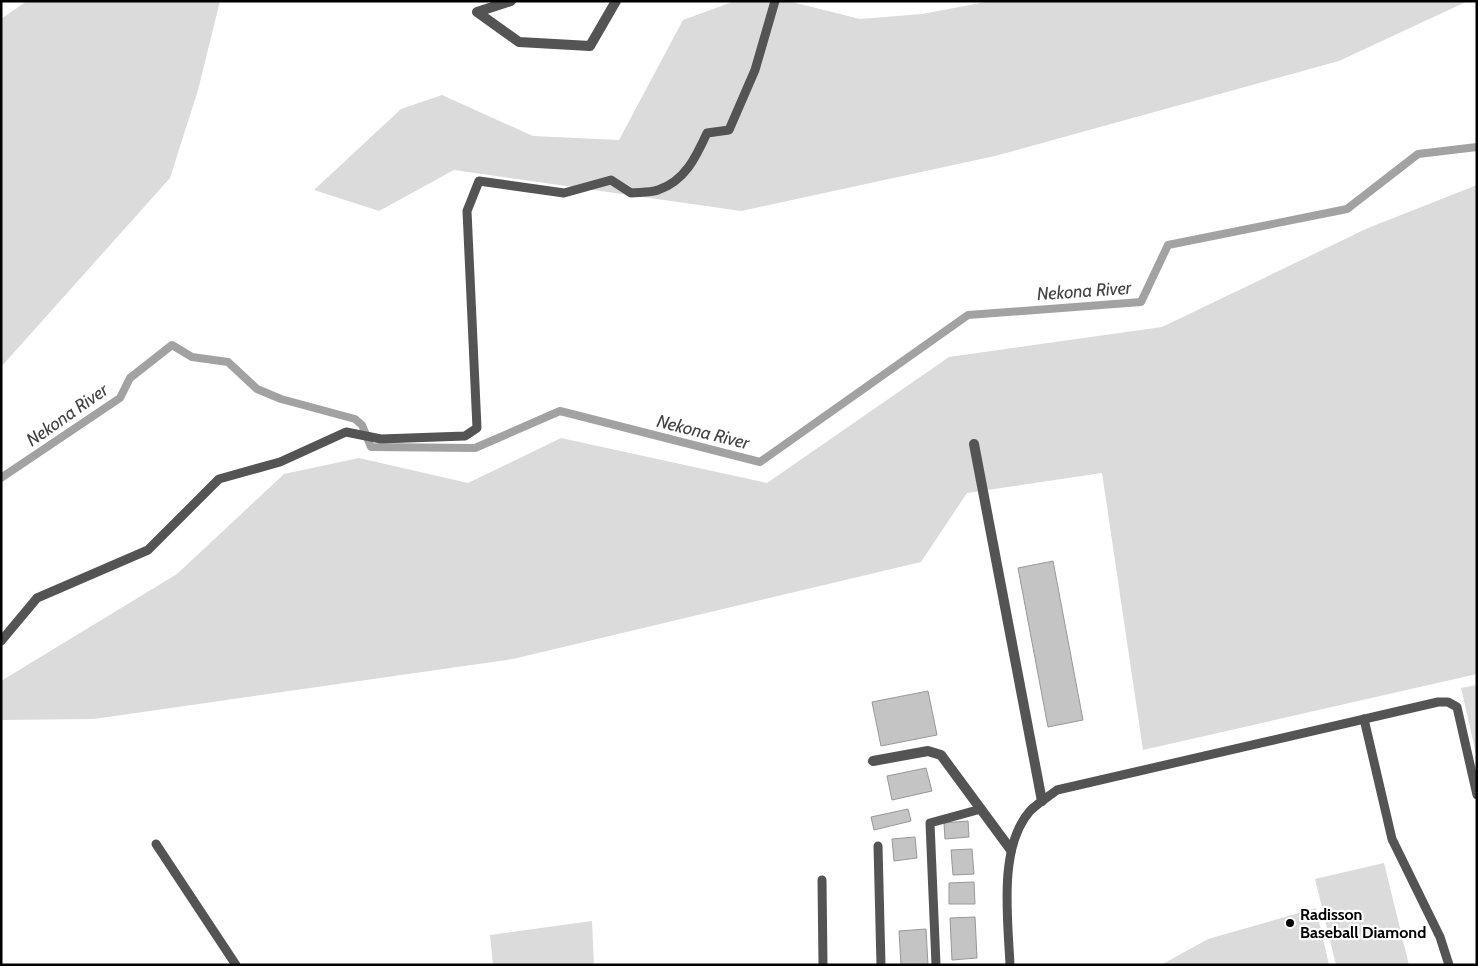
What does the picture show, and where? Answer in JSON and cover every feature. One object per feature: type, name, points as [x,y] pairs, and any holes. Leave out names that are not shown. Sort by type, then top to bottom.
[{"type":"street","points":[[510,1],[477,12],[519,42],[590,46],[616,1]]},
{"type":"street","points":[[974,444],[1042,801]]},
{"type":"street","points":[[872,762],[928,751],[941,755],[1011,850]]},
{"type":"lane","points":[[1,642],[37,598],[148,550],[220,479],[280,462],[346,432],[381,439],[465,436],[477,428],[467,211],[479,181],[564,193],[611,180],[631,193],[658,190],[678,179],[695,160],[707,133],[729,130],[755,70],[774,1]]},
{"type":"lane","points":[[1010,965],[1007,879],[1011,850],[1029,812],[1057,790],[1438,702],[1448,702],[1457,707],[1477,795]]},
{"type":"lane","points":[[1364,719],[1392,839],[1440,937],[1449,965]]},
{"type":"lane","points":[[936,965],[930,823],[981,809]]},
{"type":"lane","points":[[156,844],[236,965]]},
{"type":"lane","points":[[878,846],[881,965]]},
{"type":"lane","points":[[822,880],[823,965]]},
{"type":"shaded area","points":[[27,1],[220,1],[198,90],[170,178],[1,367],[1,19]]},
{"type":"shaded area","points":[[735,1],[788,1],[860,19],[922,14],[991,1],[1468,1],[1339,61],[995,156],[741,211],[454,170],[379,211],[314,190],[401,109],[442,95],[533,136],[619,140],[683,20]]},
{"type":"shaded area","points":[[1477,185],[1477,674],[1143,750],[1102,473],[967,493],[921,562],[513,659],[94,719],[1,720],[1,681],[177,574],[284,474],[359,458],[468,483],[561,438],[767,483],[949,357],[1162,327],[1368,228]]},
{"type":"shaded area","points":[[1477,685],[1477,758],[1461,688]]},
{"type":"shaded area","points":[[1384,863],[1409,965],[1336,965],[1315,879]]},
{"type":"shaded area","name":"Radisson Baseball Diamond","points":[[1316,908],[1329,965],[1161,965],[1208,939]]},
{"type":"shaded area","points":[[592,921],[594,965],[493,965],[490,935]]},
{"type":"building","points":[[1053,561],[1083,720],[1048,727],[1018,568]]},
{"type":"building","points":[[928,691],[937,735],[881,746],[872,702]]},
{"type":"building","points":[[926,768],[932,791],[892,800],[887,776]]},
{"type":"building","points":[[908,809],[911,821],[874,830],[871,817]]},
{"type":"building","points":[[968,821],[969,837],[945,839],[944,823]]},
{"type":"building","points":[[915,837],[917,858],[894,861],[892,839]]},
{"type":"building","points":[[972,849],[974,874],[953,875],[951,850]]},
{"type":"building","points":[[974,882],[975,904],[949,904],[949,883]]},
{"type":"building","points":[[975,917],[977,958],[952,960],[950,918]]},
{"type":"building","points":[[926,929],[928,965],[901,965],[899,931]]},
{"type":"waterway","name":"Nekona River","points":[[1,478],[120,398],[130,378],[172,345],[192,357],[228,362],[257,389],[281,399],[355,419],[362,425],[371,447],[475,448],[560,411],[760,462],[968,315],[1141,302],[1168,245],[1347,209],[1418,154],[1477,147]]},
{"type":"place","name":"Radisson Baseball Diamond","points":[[1290,923]]}]
